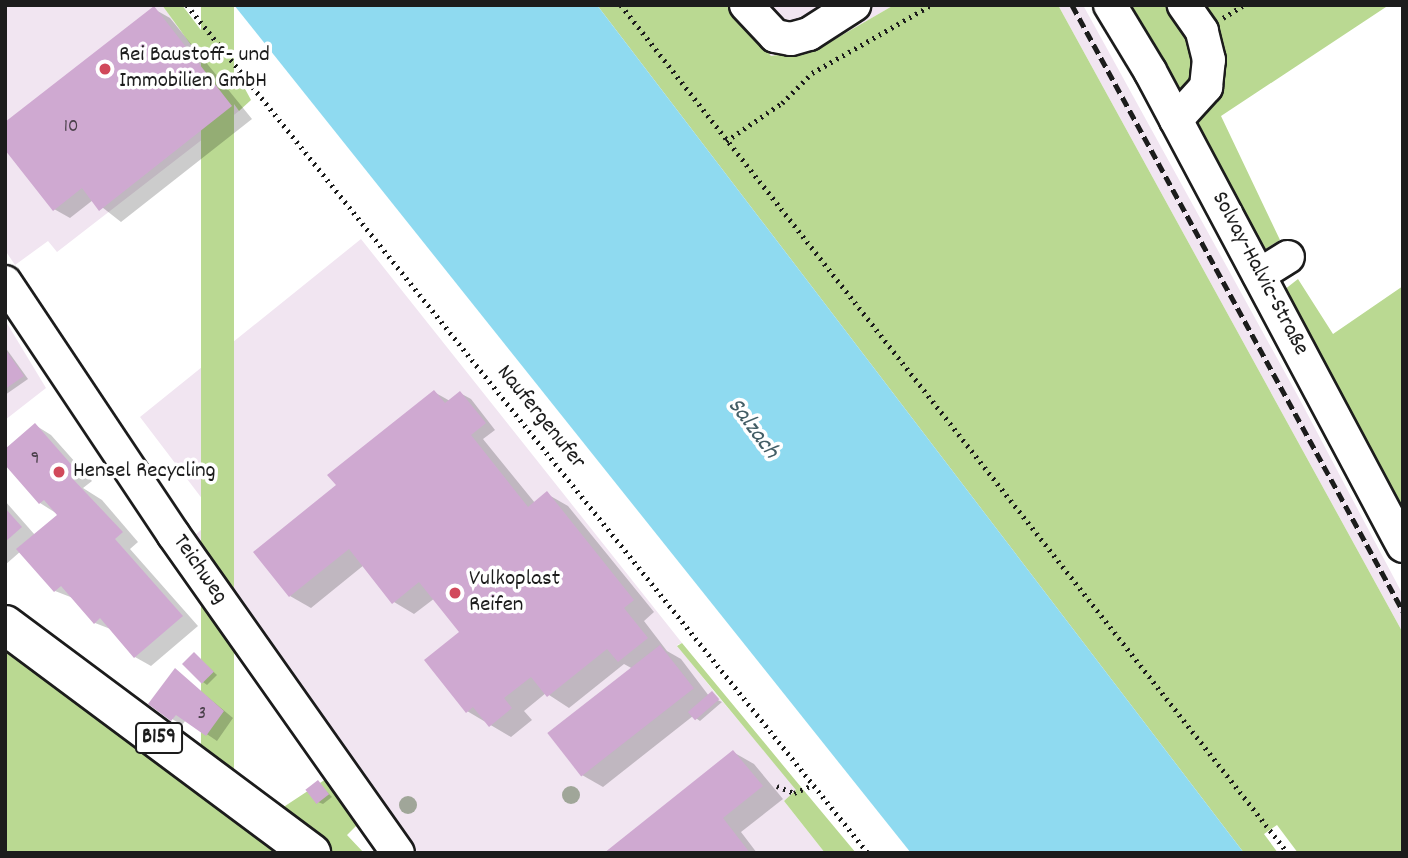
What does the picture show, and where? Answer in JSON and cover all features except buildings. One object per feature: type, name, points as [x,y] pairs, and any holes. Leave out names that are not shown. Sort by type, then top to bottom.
[{"type":"main road","name":"B159","points":[[5,625],[310,853]]},
{"type":"street","points":[[746,5],[775,36],[792,39],[809,34],[854,5]]},
{"type":"street","name":"Solvay-Halvic-Straße","points":[[1110,5],[1177,120],[1403,546]]},
{"type":"street","points":[[1177,120],[1206,87],[1209,60],[1202,31],[1184,5]]},
{"type":"street","points":[[1259,275],[1288,257]]},
{"type":"street","name":"Teichweg","points":[[5,282],[173,534],[398,853]]},
{"type":"path","name":"Naufergenufer","points":[[187,5],[867,853]]},
{"type":"path","points":[[621,5],[1288,853]]},
{"type":"path","points":[[726,141],[782,103],[812,73],[931,5]]},
{"type":"path","points":[[777,786],[794,793],[813,785]]},
{"type":"shaded area","points":[[5,5],[162,5],[239,111],[57,252],[48,241],[15,265],[5,250]]},
{"type":"shaded area","points":[[728,5],[894,5],[818,49],[771,56]]},
{"type":"shaded area","points":[[1058,5],[1083,5],[1299,398],[1403,595],[1403,633]]},
{"type":"shaded area","points":[[361,239],[682,643],[677,645],[797,790],[784,801],[825,853],[413,853],[192,547],[194,536],[216,517],[140,417]]},
{"type":"shaded area","points":[[5,320],[46,388],[5,420]]},
{"type":"green space","points":[[162,5],[182,5],[244,87],[251,100],[239,111]]},
{"type":"green space","points":[[201,5],[234,5],[234,853],[201,853]]},
{"type":"green space","points":[[597,5],[728,5],[771,56],[818,49],[894,5],[1058,5],[1403,633],[1403,853],[1298,853],[1277,825],[1264,834],[1278,853],[1244,853]]},
{"type":"green space","points":[[1137,5],[1389,5],[1221,116],[1280,240],[1262,251],[1131,9]]},
{"type":"green space","points":[[1298,279],[1333,334],[1403,286],[1403,526],[1284,290]]},
{"type":"green space","points":[[682,643],[856,853],[825,853],[784,801],[796,790],[677,646]]},
{"type":"green space","points":[[5,644],[229,813],[277,853],[5,853]]},
{"type":"green space","points":[[326,779],[359,823],[347,835],[364,853],[331,853],[279,810]]},
{"type":"water","name":"Salzach","points":[[234,5],[597,5],[1244,853],[911,853]]},
{"type":"railway","points":[[1072,5],[1403,611]]},
{"type":"place","name":"Rei Baustoff- und Immobilien GmbH","points":[[105,69]]},
{"type":"place","name":"Hensel Recycling","points":[[59,472]]},
{"type":"place","name":"Vulkoplast Reifen","points":[[455,593]]}]
